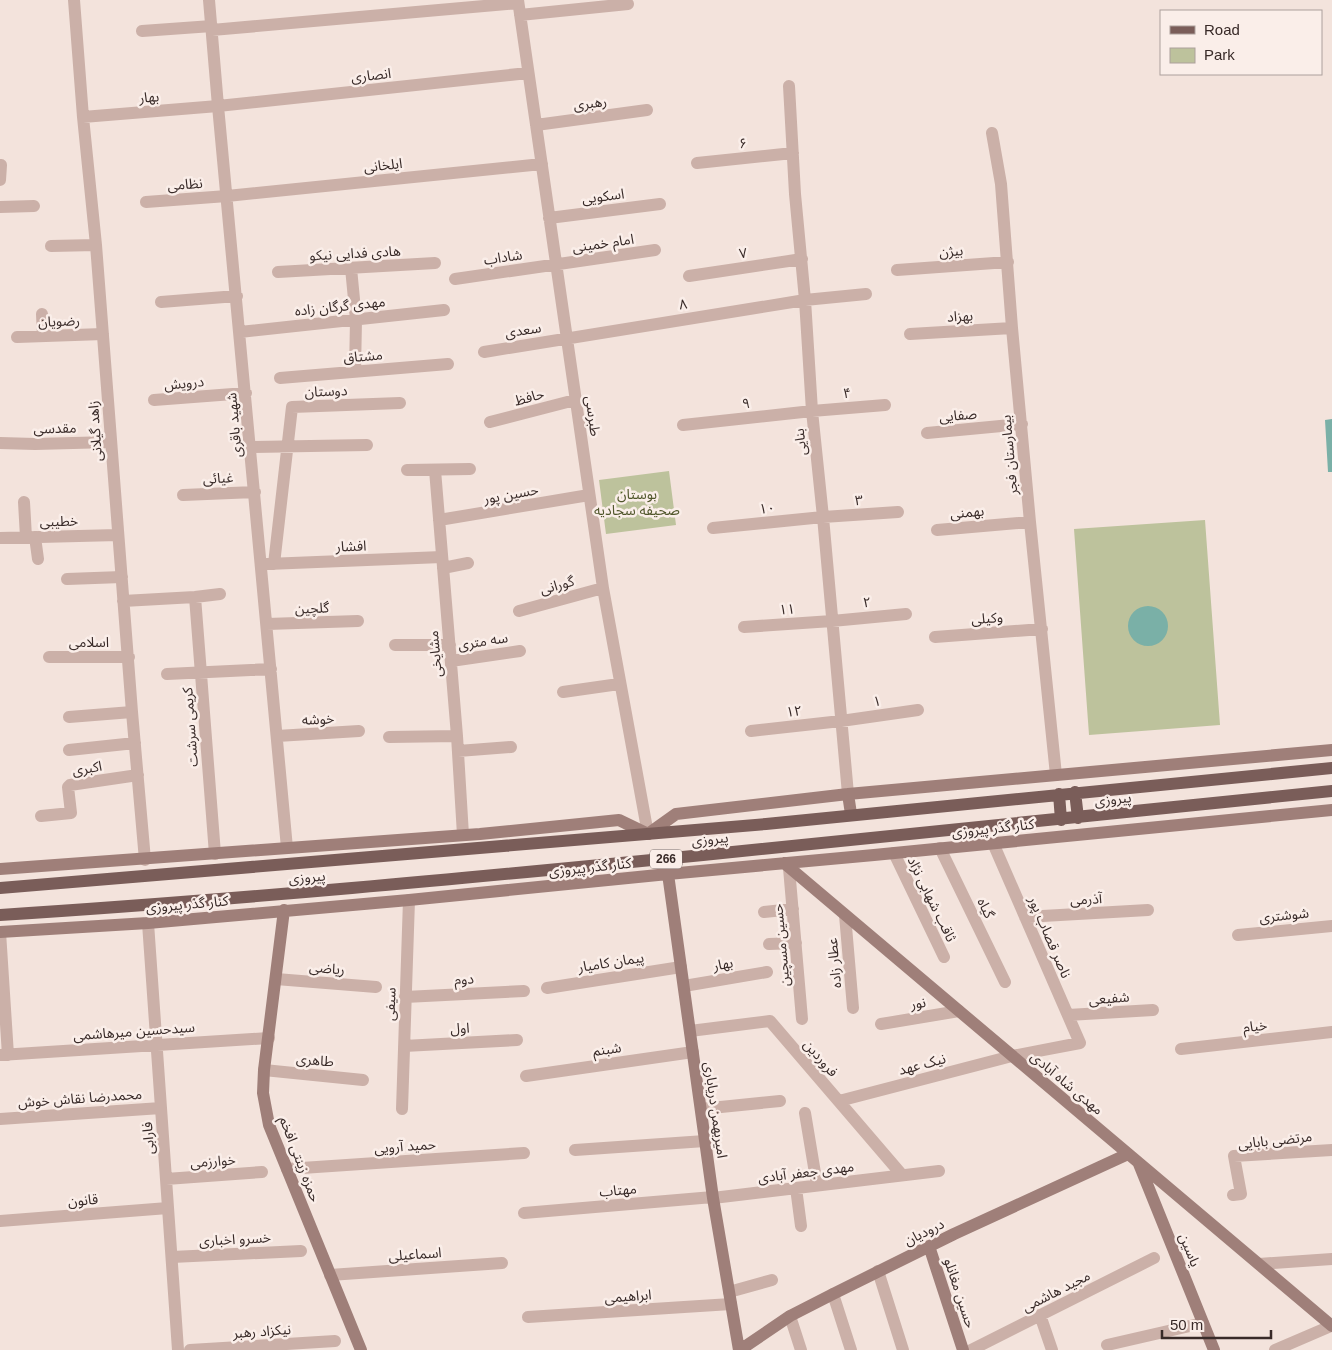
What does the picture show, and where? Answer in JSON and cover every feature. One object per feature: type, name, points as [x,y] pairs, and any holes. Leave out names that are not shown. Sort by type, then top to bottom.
[{"type":"main road","points":[[0,869],[145,860],[463,835],[618,820],[648,834],[676,814],[848,794],[1332,750]]},
{"type":"main road","name":"پیروزی","points":[[0,888],[648,834],[1332,768]]},
{"type":"main road","points":[[1056,775],[1061,820]]},
{"type":"main road","name":"پیروزی","points":[[0,916],[148,906],[419,883],[1061,820],[1332,791]]},
{"type":"main road","points":[[1075,792],[1078,818]]},
{"type":"main road","points":[[848,794],[851,814]]},
{"type":"main road","name":"کنار گذر پیروزی","points":[[0,932],[148,923],[409,900],[668,874],[786,865],[1332,810]]},
{"type":"main road","points":[[287,848],[289,865]]},
{"type":"main road","points":[[215,854],[216,870]]},
{"type":"main road","points":[[145,860],[146,876]]},
{"type":"main road","name":"مهدی شاه آبادی","points":[[786,865],[1332,1326]]},
{"type":"main road","name":"امیربهمن دریاباری","points":[[668,874],[713,1197],[739,1350]]},
{"type":"main road","name":"حمزه زینتی افخم","points":[[284,910],[264,1070],[263,1093],[269,1124],[361,1350]]},
{"type":"main road","name":"درودیان","points":[[739,1350],[790,1316],[929,1246],[1133,1158]]},
{"type":"main road","name":"یاسین","points":[[1133,1158],[1214,1350]]},
{"type":"main road","name":"حسین مغانلو","points":[[929,1246],[963,1350]]},
{"type":"street","name":"زاهد گیلانی","points":[[74,0],[83,117],[96,245],[129,657],[134,743],[145,860]]},
{"type":"street","name":"شهید باقری","points":[[209,0],[255,492],[268,564],[267,624],[287,848]]},
{"type":"street","points":[[142,31],[212,28],[518,6],[628,4]]},
{"type":"street","name":"طبرسی","points":[[518,6],[602,588],[648,834]]},
{"type":"street","name":"انصاری","points":[[218,106],[528,73]]},
{"type":"street","name":"بنایی","points":[[789,86],[812,411],[848,794]]},
{"type":"street","name":"بهار","points":[[83,117],[218,106]]},
{"type":"street","name":"رهبری","points":[[536,125],[647,110]]},
{"type":"street","name":"بیمارستان فجر","points":[[992,133],[1001,184],[1030,522],[1056,775]]},
{"type":"street","name":"۶","points":[[697,163],[793,153]]},
{"type":"street","name":"ایلخانی","points":[[227,196],[542,164]]},
{"type":"street","points":[[0,180],[1,165]]},
{"type":"street","name":"نظامی","points":[[146,202],[227,196]]},
{"type":"street","name":"اسکویی","points":[[549,218],[660,204]]},
{"type":"street","points":[[0,207],[34,206]]},
{"type":"street","points":[[51,246],[96,245]]},
{"type":"street","name":"امام خمینی","points":[[556,265],[655,250]]},
{"type":"street","name":"۷","points":[[689,276],[802,259]]},
{"type":"street","name":"بیژن","points":[[897,270],[1008,262]]},
{"type":"street","name":"هادی فدایی نیکو","points":[[278,272],[434,263]]},
{"type":"street","name":"شاداب","points":[[455,279],[556,265]]},
{"type":"street","points":[[351,268],[356,320],[355,372]]},
{"type":"street","name":"۸","points":[[567,338],[805,300],[866,294]]},
{"type":"street","points":[[161,302],[237,296]]},
{"type":"street","name":"مهدی گرگان زاده","points":[[240,332],[444,310]]},
{"type":"street","points":[[42,314],[43,336]]},
{"type":"street","name":"بهزاد","points":[[910,334],[1012,328]]},
{"type":"street","name":"رضویان","points":[[17,337],[103,334]]},
{"type":"street","name":"سعدی","points":[[484,352],[567,338]]},
{"type":"street","name":"مشتاق","points":[[280,378],[448,364]]},
{"type":"street","name":"درویش","points":[[154,400],[246,393]]},
{"type":"street","name":"حافظ","points":[[490,422],[575,400]]},
{"type":"street","name":"دوستان","points":[[268,564],[288,446],[292,407],[400,403]]},
{"type":"street","name":"۴","points":[[812,411],[885,406]]},
{"type":"street","name":"۹","points":[[683,425],[812,411]]},
{"type":"street","name":"صفایی","points":[[927,433],[1022,424]]},
{"type":"street","name":"مقدسی","points":[[0,443],[111,442]]},
{"type":"street","points":[[251,447],[368,445]]},
{"type":"street","points":[[407,470],[470,469]]},
{"type":"street","name":"مشایخی","points":[[435,470],[458,736],[463,835]]},
{"type":"street","name":"غیائی","points":[[184,495],[255,492]]},
{"type":"street","name":"حسین پور","points":[[439,520],[589,495]]},
{"type":"street","points":[[24,502],[30,537],[38,559]]},
{"type":"street","name":"۳","points":[[823,517],[898,512]]},
{"type":"street","name":"۱۰","points":[[714,528],[823,517]]},
{"type":"street","name":"بهمنی","points":[[938,530],[1030,522]]},
{"type":"street","name":"خطیبی","points":[[0,538],[118,535]]},
{"type":"street","name":"افشار","points":[[268,564],[468,563]]},
{"type":"street","points":[[67,579],[122,577]]},
{"type":"street","name":"گورانی","points":[[519,611],[602,588]]},
{"type":"street","points":[[124,602],[220,594]]},
{"type":"street","name":"کریمی سرشت","points":[[195,597],[215,854]]},
{"type":"street","name":"۲","points":[[832,621],[906,614]]},
{"type":"street","name":"گلچین","points":[[267,624],[358,621]]},
{"type":"street","name":"۱۱","points":[[744,627],[832,621]]},
{"type":"street","name":"وکیلی","points":[[935,637],[1042,629]]},
{"type":"street","points":[[395,646],[450,644]]},
{"type":"street","name":"سه متری","points":[[451,662],[520,651]]},
{"type":"street","name":"اسلامی","points":[[49,657],[129,657]]},
{"type":"street","points":[[166,674],[271,670]]},
{"type":"street","points":[[563,692],[619,684]]},
{"type":"street","name":"۱","points":[[840,721],[918,710]]},
{"type":"street","points":[[69,717],[132,712]]},
{"type":"street","name":"۱۲","points":[[751,731],[840,721]]},
{"type":"street","name":"خوشه","points":[[278,736],[359,731]]},
{"type":"street","points":[[389,737],[458,736]]},
{"type":"street","points":[[69,750],[134,743]]},
{"type":"street","points":[[458,751],[511,747]]},
{"type":"street","name":"اکبری","points":[[41,816],[71,813],[68,787],[70,785],[138,775]]},
{"type":"street","name":"ناصر قصاب پور","points":[[993,843],[1080,1043]]},
{"type":"street","name":"گیاه","points":[[940,848],[1005,982]]},
{"type":"street","name":"ثاقب شهابی نژاد","points":[[894,853],[944,957]]},
{"type":"street","name":"حسین مسچین","points":[[786,865],[793,909],[802,1019]]},
{"type":"street","name":"سیفی","points":[[402,1109],[409,900]]},
{"type":"street","points":[[764,912],[793,909]]},
{"type":"street","name":"آذرمی","points":[[1026,917],[1148,910]]},
{"type":"street","name":"عطار زاده","points":[[845,915],[853,1008]]},
{"type":"street","name":"فارابی","points":[[148,923],[178,1350]]},
{"type":"street","name":"شوشتری","points":[[1238,935],[1332,926]]},
{"type":"street","points":[[0,932],[4,1055]]},
{"type":"street","points":[[769,944],[796,943]]},
{"type":"street","name":"پیمان کامیار","points":[[547,988],[681,967]]},
{"type":"street","name":"بهار","points":[[684,986],[767,972]]},
{"type":"street","name":"ریاضی","points":[[276,979],[376,987]]},
{"type":"street","name":"دوم","points":[[405,997],[524,991]]},
{"type":"street","name":"شفیعی","points":[[1068,1015],[1153,1010]]},
{"type":"street","name":"نور","points":[[881,1024],[959,1011]]},
{"type":"street","name":"فروردین","points":[[690,1031],[770,1021],[902,1175]]},
{"type":"street","name":"خیام","points":[[1181,1049],[1332,1032]]},
{"type":"street","name":"سیدحسین میرهاشمی","points":[[4,1055],[269,1038]]},
{"type":"street","name":"اول","points":[[404,1046],[517,1040]]},
{"type":"street","name":"نیک عهد","points":[[839,1101],[1012,1056],[1080,1043]]},
{"type":"street","name":"شبنم","points":[[526,1076],[693,1052]]},
{"type":"street","name":"طاهری","points":[[264,1070],[363,1080]]},
{"type":"street","points":[[701,1109],[780,1101]]},
{"type":"street","name":"محمدرضا نقاش خوش","points":[[0,1118],[161,1108]]},
{"type":"street","points":[[805,1113],[817,1185]]},
{"type":"street","points":[[575,1150],[705,1141]]},
{"type":"street","name":"مرتضی بابایی","points":[[1233,1195],[1241,1194],[1234,1156],[1332,1150]]},
{"type":"street","name":"حمید آرویی","points":[[287,1169],[524,1153]]},
{"type":"street","name":"مهدی جعفر آبادی","points":[[713,1197],[939,1170]]},
{"type":"street","name":"خوارزمی","points":[[166,1179],[262,1172]]},
{"type":"street","points":[[796,1188],[801,1226]]},
{"type":"street","name":"مهتاب","points":[[524,1213],[713,1197]]},
{"type":"street","name":"قانون","points":[[0,1221],[168,1208]]},
{"type":"street","name":"خسرو اخباری","points":[[172,1257],[300,1251]]},
{"type":"street","name":"مجید هاشمی","points":[[971,1350],[1154,1258]]},
{"type":"street","points":[[1259,1264],[1332,1259]]},
{"type":"street","name":"اسماعیلی","points":[[330,1275],[502,1263]]},
{"type":"street","points":[[878,1271],[903,1350]]},
{"type":"street","name":"ابراهیمی","points":[[528,1317],[730,1298],[772,1280]]},
{"type":"street","points":[[833,1294],[851,1350]]},
{"type":"street","points":[[1040,1315],[1052,1350]]},
{"type":"street","points":[[790,1316],[801,1350]]},
{"type":"street","points":[[1107,1346],[1203,1323]]},
{"type":"street","points":[[1275,1350],[1332,1326]]},
{"type":"street","name":"نیکزاد رهبر","points":[[190,1350],[335,1341]]},
{"type":"green space","name":"بوستان صحیفه سجادیه","points":[[669,471],[676,525],[606,534],[599,480]]},
{"type":"green space","points":[[1205,520],[1220,725],[1089,735],[1074,529]]},
{"type":"water","points":[[1332,419],[1332,472],[1328,472],[1325,420]]},
{"type":"water","points":[[1152,606],[1159,609],[1165,615],[1168,626],[1167,634],[1159,643],[1152,646],[1144,646],[1137,643],[1129,634],[1128,622],[1131,615],[1140,607]]}]
